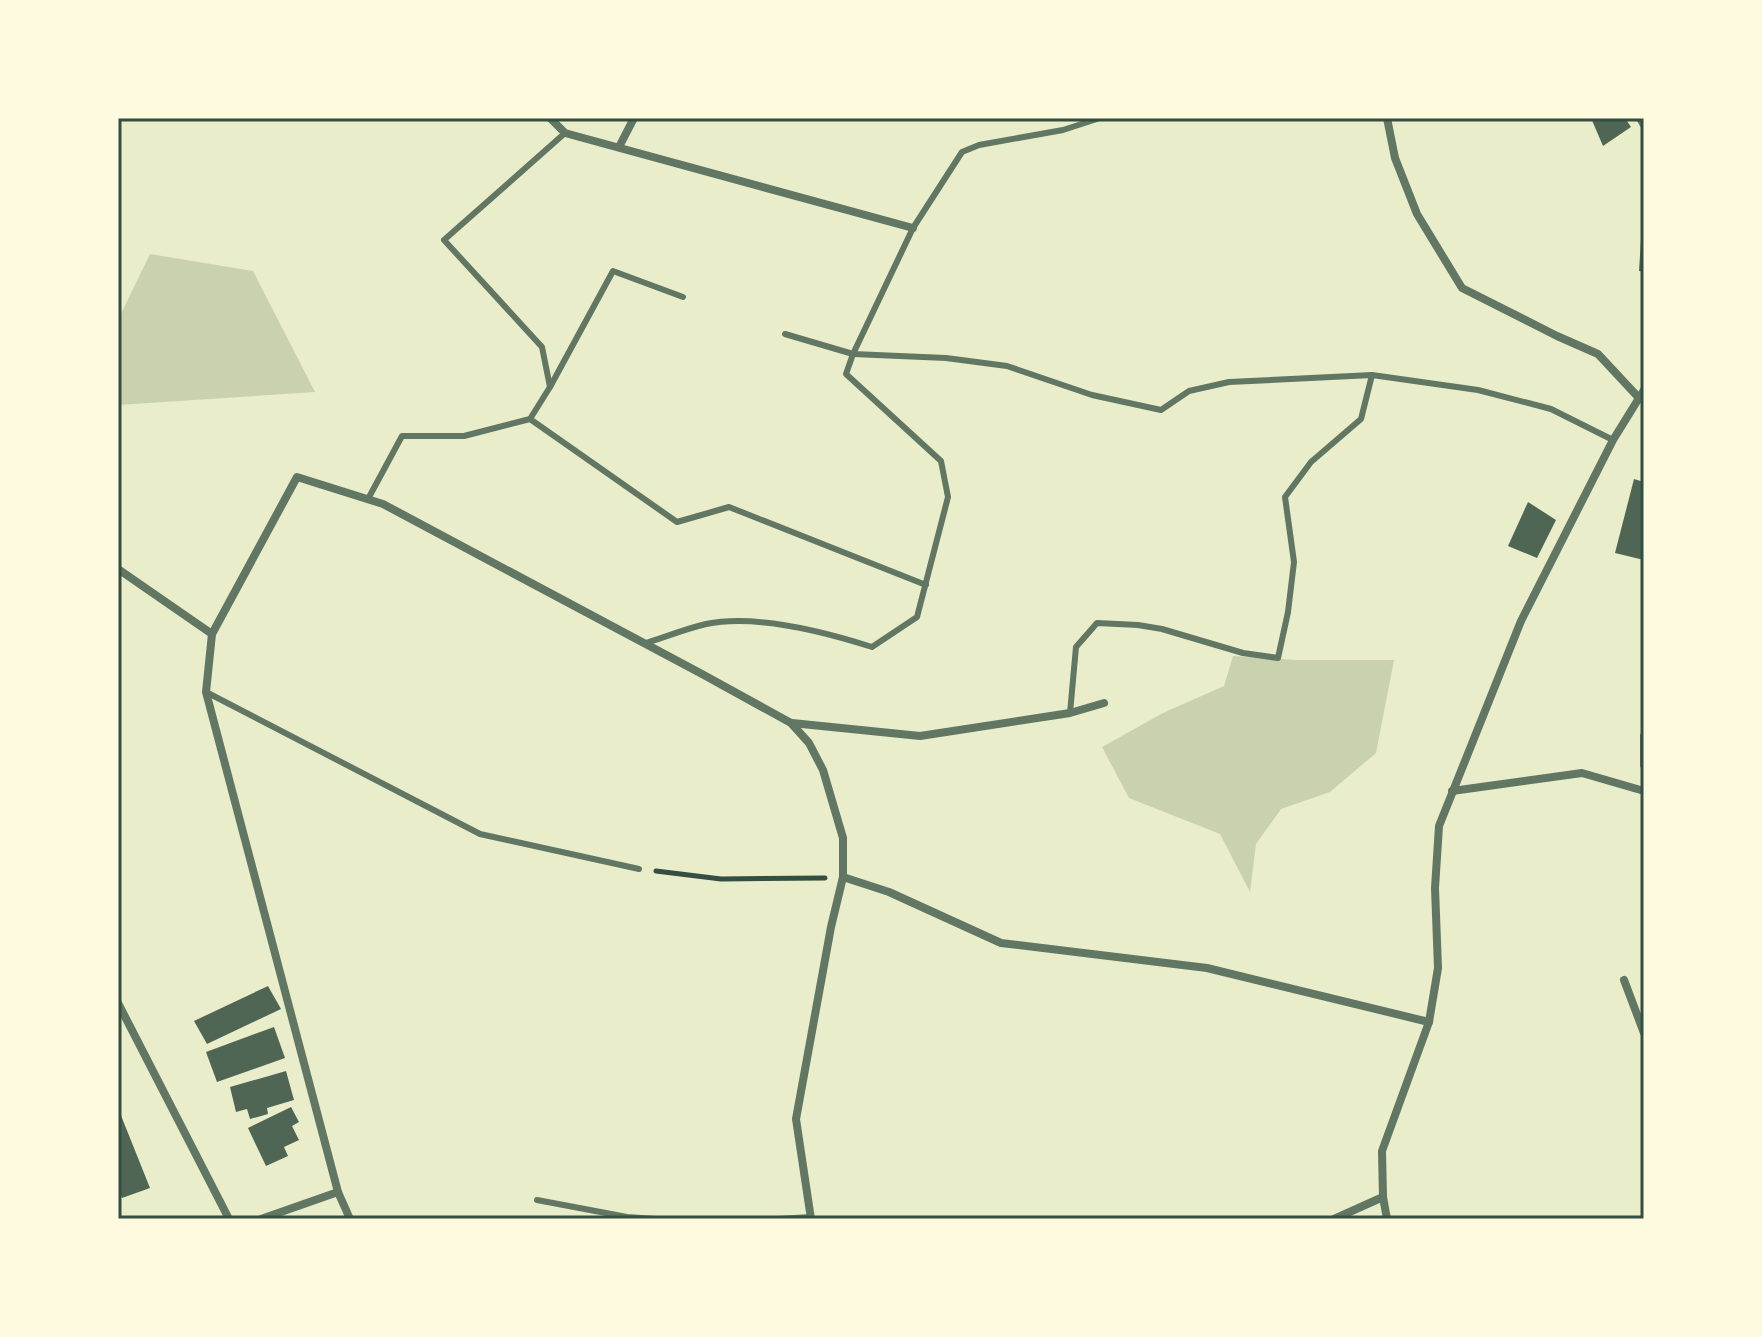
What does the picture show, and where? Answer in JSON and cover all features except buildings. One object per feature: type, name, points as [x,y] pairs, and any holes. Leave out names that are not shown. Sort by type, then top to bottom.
[{"type":"street","points":[[550,118],[565,133],[913,228]]},
{"type":"street","points":[[619,147],[634,118]]},
{"type":"street","points":[[1387,118],[1395,158],[1417,214],[1462,288],[1598,354],[1642,394],[1613,440],[1521,621],[1439,826],[1435,888],[1438,968],[1429,1022],[1382,1151],[1387,1219]]},
{"type":"street","points":[[1640,118],[1644,125]]},
{"type":"street","points":[[350,1219],[338,1192],[206,692],[212,634],[297,477],[383,504],[791,723],[809,743],[823,770],[843,838],[843,877],[796,1119],[811,1218]]},
{"type":"street","points":[[118,569],[212,634]]},
{"type":"street","points":[[791,723],[920,736],[1070,713],[1104,703]]},
{"type":"street","points":[[1644,736],[1644,765]]},
{"type":"street","points":[[1452,791],[1582,773],[1644,791]]},
{"type":"street","points":[[843,877],[889,892],[1001,943],[1207,968],[1429,1022]]},
{"type":"street","points":[[1624,980],[1644,1033]]},
{"type":"street","points":[[118,1003],[229,1219]]},
{"type":"street","points":[[261,1219],[338,1192]]},
{"type":"street","points":[[1334,1219],[1383,1197]]},
{"type":"lane","points":[[646,643],[707,624],[755,621],[833,635],[872,647],[917,617],[948,497],[941,461],[846,374],[853,354],[913,228],[962,152],[979,145],[1063,130],[1100,118]]},
{"type":"lane","points":[[550,387],[542,347],[444,240],[565,133]]},
{"type":"lane","points":[[368,499],[402,436],[464,436],[530,419],[613,271],[683,297]]},
{"type":"lane","points":[[785,334],[853,354],[946,358],[1007,366],[1092,395],[1161,410],[1189,391],[1229,382],[1372,375],[1507,397],[1551,409],[1613,440]]},
{"type":"lane","points":[[1070,713],[1076,647],[1097,623],[1162,629],[1243,653],[1278,658],[1294,562],[1285,497],[1311,462],[1361,419],[1372,375]]},
{"type":"lane","points":[[530,419],[677,522],[729,507],[926,585]]},
{"type":"lane","points":[[206,692],[480,834],[639,869]]},
{"type":"lane","points":[[537,1200],[627,1217],[656,1219]]},
{"type":"lane","points":[[779,1219],[811,1218]]},
{"type":"path","points":[[639,869],[721,879],[843,877]]},
{"type":"green space","points":[[150,254],[253,271],[315,392],[118,405],[118,320]]},
{"type":"green space","points":[[1233,656],[1296,660],[1394,660],[1376,753],[1330,792],[1281,809],[1256,844],[1250,892],[1220,834],[1129,798],[1102,747],[1163,713],[1224,686]]}]
